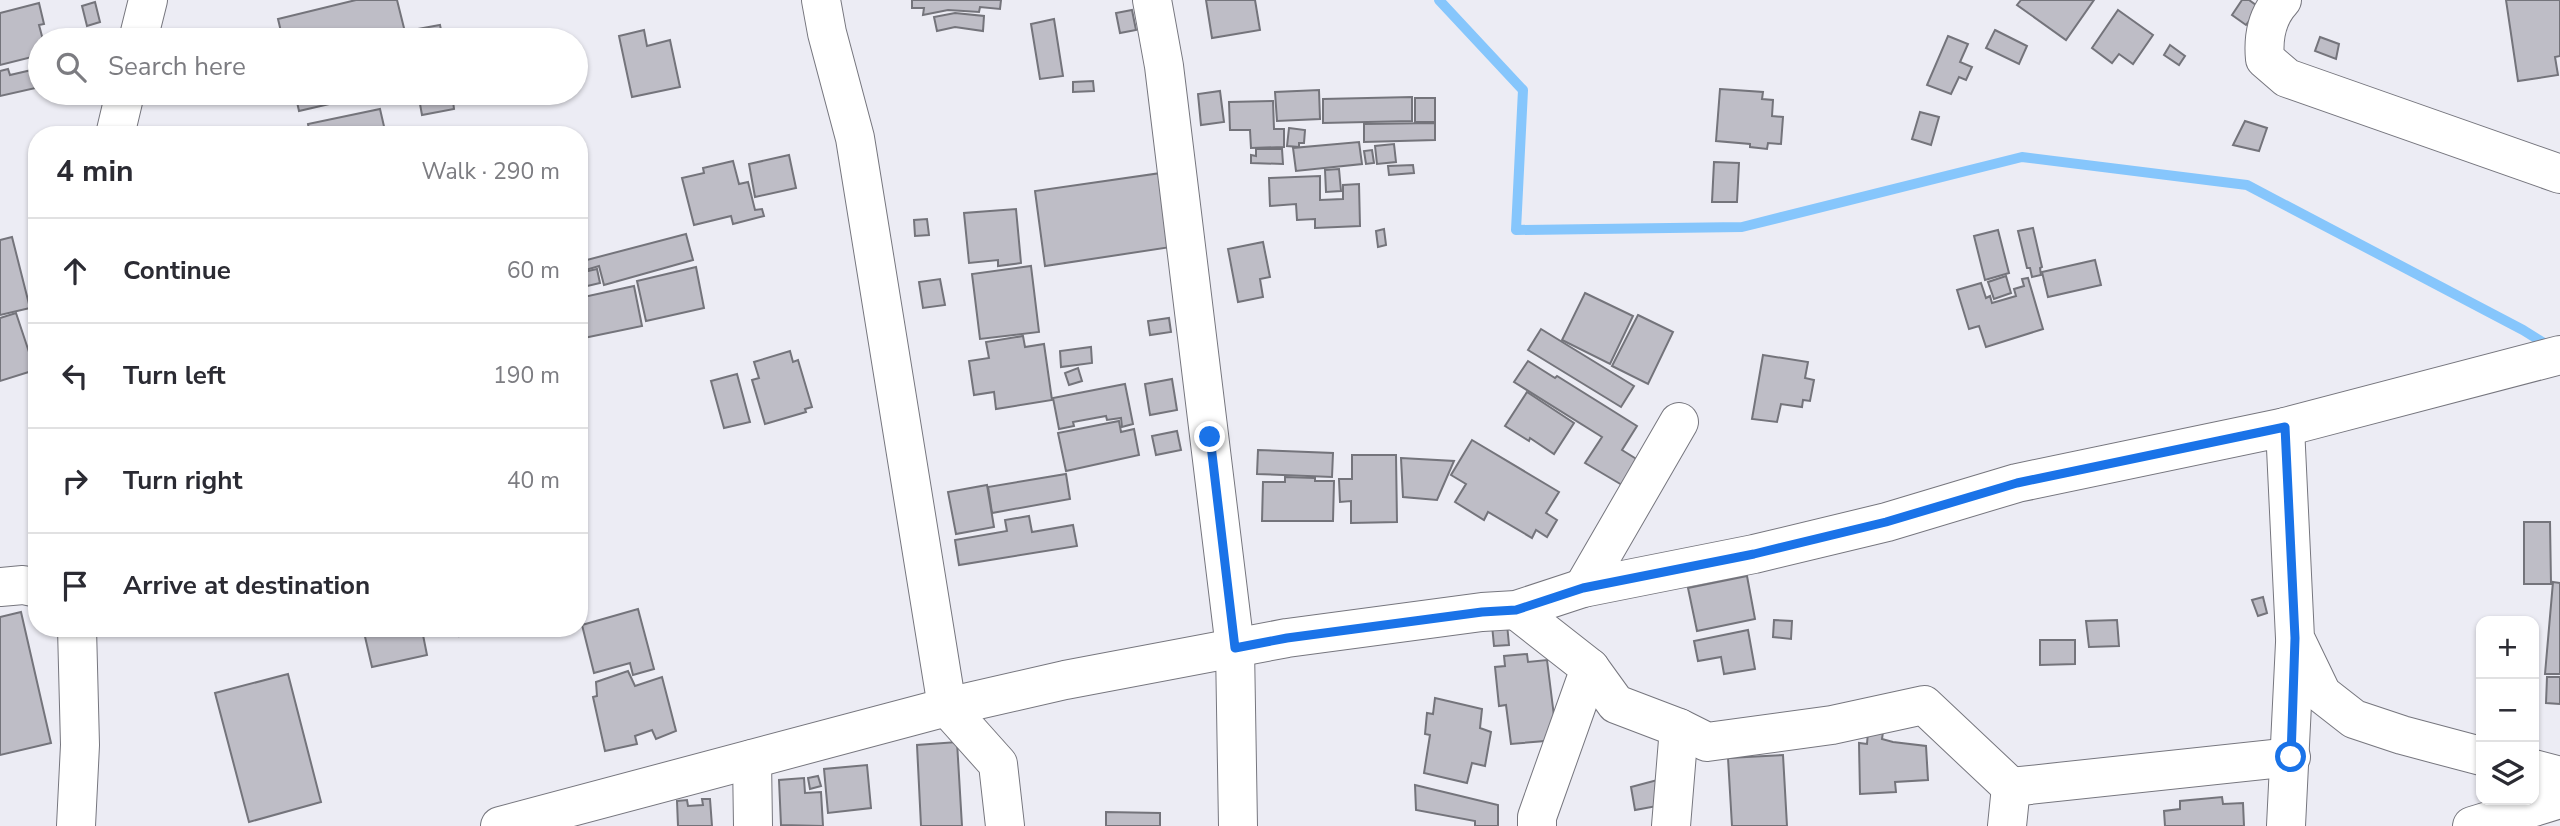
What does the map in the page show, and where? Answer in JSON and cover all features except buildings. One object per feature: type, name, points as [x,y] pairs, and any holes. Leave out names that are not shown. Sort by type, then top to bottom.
[{"type":"street","points":[[141,28],[148,0]]},
{"type":"street","points":[[821,0],[855,138],[947,708],[998,764],[1005,826]]},
{"type":"street","points":[[1152,0],[1164,66],[1235,648],[1238,826]]},
{"type":"street","points":[[2282,0],[2273,9],[2263,43],[2265,59],[2287,78],[2560,174]]},
{"type":"street","points":[[118,126],[122,105]]},
{"type":"street","points":[[500,826],[752,758],[1065,680],[1287,638],[1482,612],[1516,610],[1583,588],[1754,554],[1886,522],[2017,483],[2285,427],[2560,355]]},
{"type":"street","points":[[1583,588],[1679,422]]},
{"type":"street","points":[[2285,427],[2295,638],[2286,826]]},
{"type":"street","points":[[0,586],[28,586]]},
{"type":"street","points":[[1516,610],[1590,668],[1616,704],[1679,728],[1707,742],[1832,725],[1924,705],[2011,787],[2291,757]]},
{"type":"street","points":[[76,826],[80,745],[77,637]]},
{"type":"street","points":[[2295,638],[2322,694],[2354,719],[2476,755]]},
{"type":"street","points":[[1536,826],[1590,668]]},
{"type":"street","points":[[1671,826],[1679,728]]},
{"type":"street","points":[[752,758],[752,826]]},
{"type":"street","points":[[992,826],[998,764]]},
{"type":"street","points":[[2539,770],[2560,776]]},
{"type":"street","points":[[2007,826],[2011,787]]},
{"type":"street","points":[[2472,826],[2560,799]]},
{"type":"waterway","points":[[1439,0],[1523,90],[1516,230],[1742,227],[2022,157],[2247,185],[2523,330],[2552,348]]},
{"type":"route","points":[[1210,437],[1235,648],[1287,638],[1482,612],[1516,610],[1583,588],[1754,554],[1886,522],[2017,483],[2075,469],[2285,427],[2295,638],[2291,757]]}]
